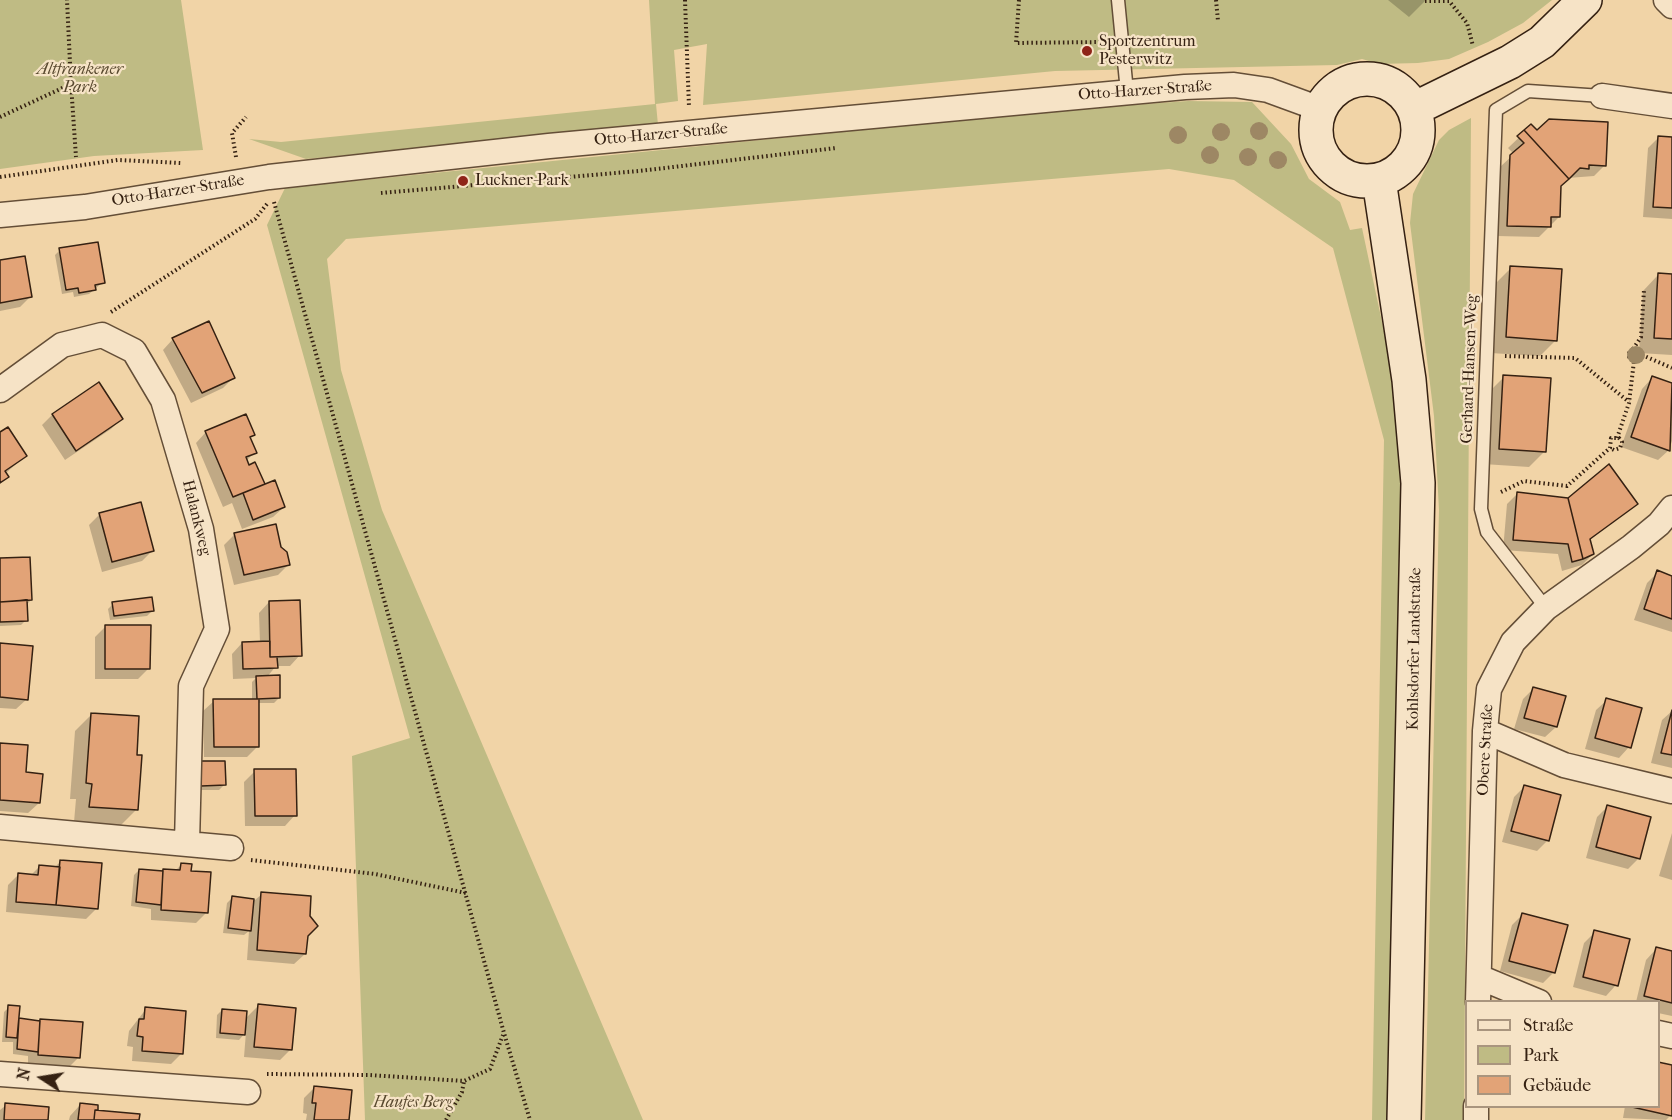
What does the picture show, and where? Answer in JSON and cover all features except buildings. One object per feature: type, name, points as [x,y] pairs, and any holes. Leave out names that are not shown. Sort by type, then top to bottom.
[{"type":"street","points":[[1414,109],[1510,62],[1542,42],[1585,0]]},
{"type":"street","points":[[1666,0],[1672,6]]},
{"type":"street","points":[[1359,79],[1375,79],[1391,85],[1404,95],[1414,109],[1418,123],[1413,152],[1405,165],[1379,180],[1363,181],[1347,177],[1328,163],[1317,141],[1316,125],[1320,109],[1336,90],[1359,79]]},
{"type":"street","name":"Otto-Harzer-Straße","points":[[0,215],[85,207],[269,177],[549,146],[1127,92],[1234,85],[1268,90],[1320,109]]},
{"type":"street","points":[[1602,96],[1672,106]]},
{"type":"street","name":"Kohlsdorfer Landstraße","points":[[1379,180],[1409,380],[1418,483],[1404,1120]]},
{"type":"street","points":[[0,390],[62,345],[102,335]]},
{"type":"street","name":"Halankweg","points":[[102,335],[134,351],[163,400],[201,529],[217,629],[191,686],[187,843]]},
{"type":"street","name":"Obere Straße","points":[[1478,1000],[1485,731],[1489,689],[1513,642],[1546,608],[1668,520]]},
{"type":"street","points":[[1485,731],[1564,765],[1672,791]]},
{"type":"street","points":[[0,827],[231,848]]},
{"type":"street","points":[[1479,977],[1534,1000]]},
{"type":"street","points":[[0,1074],[248,1092]]},
{"type":"lane","points":[[1118,0],[1127,92]]},
{"type":"lane","name":"Gerhard-Hansen-Weg","points":[[1546,608],[1487,532],[1481,509],[1496,110],[1528,91],[1602,96]]},
{"type":"path","points":[[67,0],[76,157]]},
{"type":"path","points":[[685,0],[688,105],[694,132]]},
{"type":"path","points":[[1019,0],[1016,43],[1122,44]]},
{"type":"path","points":[[1216,0],[1218,21]]},
{"type":"path","points":[[1425,2],[1449,1],[1467,23],[1480,76]]},
{"type":"path","points":[[0,117],[71,84]]},
{"type":"path","points":[[235,154],[232,133],[246,117]]},
{"type":"path","points":[[0,177],[118,160],[193,164]]},
{"type":"path","points":[[370,194],[639,171],[703,162]]},
{"type":"path","points":[[273,197],[282,197]]},
{"type":"path","points":[[102,335],[112,310],[255,219],[273,197]]},
{"type":"path","points":[[273,197],[530,1120]]},
{"type":"path","points":[[1634,361],[1629,357],[1629,353],[1641,337],[1644,290]]},
{"type":"path","points":[[1634,349],[1672,368]]},
{"type":"path","points":[[1634,361],[1638,361],[1642,355]]},
{"type":"path","points":[[1487,356],[1575,358],[1629,403]]},
{"type":"path","points":[[1617,438],[1629,403],[1634,361]]},
{"type":"path","points":[[1610,448],[1614,450],[1620,448],[1622,442],[1617,438]]},
{"type":"path","points":[[1482,491],[1501,492],[1524,481],[1567,486],[1610,448],[1610,440],[1617,438]]},
{"type":"path","points":[[231,848],[248,860],[375,873],[466,893]]},
{"type":"path","points":[[248,1092],[261,1074],[369,1075],[464,1081],[490,1068],[504,1033]]},
{"type":"path","points":[[446,1120],[462,1092],[464,1081]]},
{"type":"green space","name":"Altfrankener Park","points":[[0,0],[181,0],[203,150],[94,156],[0,169]]},
{"type":"green space","name":"Sportzentrum Pesterwitz","points":[[649,0],[1552,0],[1523,23],[1488,42],[1449,59],[1418,63],[1379,64],[1362,59],[1337,65],[1055,71],[703,105],[707,44],[674,50],[678,101],[656,104],[658,125],[306,159],[249,139],[281,142],[655,104]]},
{"type":"green space","name":"Haufes Berg","points":[[1188,101],[1252,102],[1291,144],[1309,179],[1340,202],[1350,230],[1362,228],[1395,383],[1402,489],[1388,1120],[1372,1120],[1384,440],[1333,248],[1234,180],[1169,169],[346,239],[327,259],[341,370],[382,510],[643,1120],[365,1120],[352,756],[410,738],[267,225],[285,188],[1048,111]]},
{"type":"green space","points":[[1471,118],[1464,1120],[1425,1120],[1439,510],[1434,416],[1410,223],[1413,194],[1439,140],[1449,130]]},
{"type":"place","name":"Sportzentrum Pesterwitz","points":[[1087,51]]},
{"type":"place","name":"Luckner-Park","points":[[463,181]]}]
